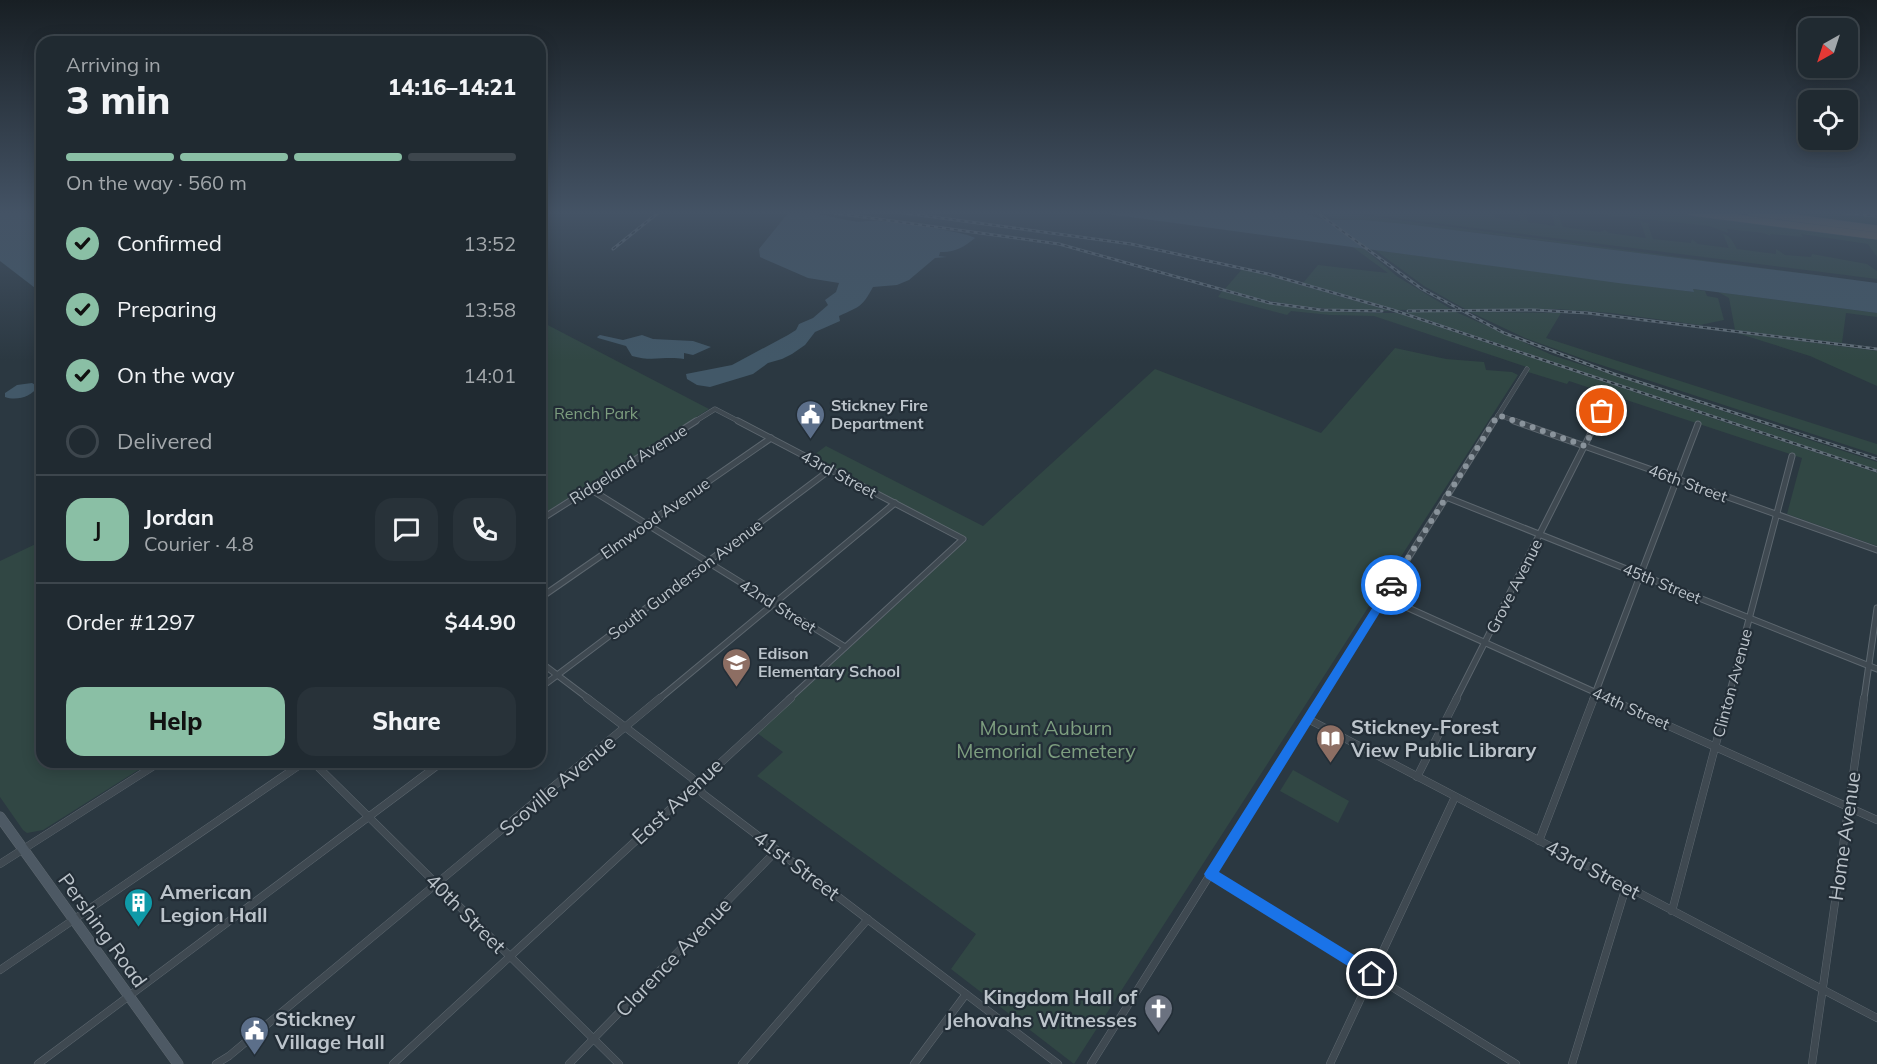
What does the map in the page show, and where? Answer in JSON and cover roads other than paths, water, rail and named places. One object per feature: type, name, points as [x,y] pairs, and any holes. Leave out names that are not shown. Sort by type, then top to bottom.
[{"type":"main road","name":"Pershing Road","points":[[0,817],[178,1064]]},
{"type":"street","points":[[1091,1064],[1527,369]]},
{"type":"street","name":"Grove Avenue","points":[[1418,777],[1610,395]]},
{"type":"street","name":"43rd Street","points":[[715,409],[963,539]]},
{"type":"street","name":"Ridgeland Avenue","points":[[546,516],[715,409]]},
{"type":"street","name":"46th Street","points":[[1498,415],[1877,550]]},
{"type":"street","points":[[1539,841],[1698,424]]},
{"type":"street","name":"Elmwood Avenue","points":[[546,594],[771,438]]},
{"type":"street","name":"Clinton Avenue","points":[[1672,911],[1792,456]]},
{"type":"street","name":"South Gunderson Avenue","points":[[546,684],[831,469]]},
{"type":"street","name":"42nd Street","points":[[590,489],[845,647]]},
{"type":"street","name":"45th Street","points":[[1446,497],[1877,669]]},
{"type":"street","name":"Scoville Avenue","points":[[216,1064],[229,1056],[896,503]]},
{"type":"street","name":"East Avenue","points":[[393,1064],[963,539]]},
{"type":"street","name":"44th Street","points":[[1384,597],[1877,820]]},
{"type":"street","name":"Home Avenue","points":[[1812,1064],[1877,608]]},
{"type":"street","name":"41st Street","points":[[546,666],[691,777],[702,792],[1058,1064]]},
{"type":"street","name":"43rd Street","points":[[1308,719],[1877,1018]]},
{"type":"street","points":[[0,864],[150,768]]},
{"type":"street","points":[[0,970],[294,768]]},
{"type":"street","name":"40th Street","points":[[319,768],[620,1064]]},
{"type":"street","points":[[38,1064],[434,768]]},
{"type":"street","points":[[1330,1064],[1455,797]]},
{"type":"street","name":"Clarence Avenue","points":[[569,1064],[777,850]]},
{"type":"street","points":[[1210,874],[1516,1064]]},
{"type":"street","points":[[1572,1064],[1626,887]]},
{"type":"street","points":[[742,1064],[868,919]]},
{"type":"street","points":[[914,1064],[966,994]]},
{"type":"water","points":[[1,262],[36,262],[36,289]]},
{"type":"water","points":[[771,262],[931,262],[909,280],[897,285],[873,287],[860,305],[839,316],[840,321],[815,332],[805,345],[792,354],[768,363],[753,374],[710,387],[697,385],[687,379],[686,374],[732,365],[788,335],[796,330],[799,324],[813,318],[828,305],[825,300],[836,292],[839,283],[808,278]]},
{"type":"water","points":[[1460,262],[1708,262],[1877,283],[1877,313],[1693,289],[1694,292]]},
{"type":"water","points":[[600,335],[623,340],[642,335],[653,339],[693,341],[711,347],[693,355],[684,353],[684,359],[646,359],[632,356],[626,346],[597,337]]},
{"type":"water","points":[[32,383],[36,388],[32,393],[19,398],[5,397],[5,393],[17,385]]},
{"type":"railway","points":[[1122,262],[1270,303],[1321,310],[1382,311]]},
{"type":"railway","points":[[1212,262],[1268,274],[1393,310],[1877,471]]},
{"type":"railway","points":[[1384,262],[1422,289],[1462,311]]},
{"type":"railway","points":[[1462,311],[1534,310],[1588,313],[1877,349]]},
{"type":"railway","points":[[1408,311],[1462,311]]},
{"type":"railway","points":[[1462,311],[1504,333],[1614,374],[1877,459]]},
{"type":"place","name":"Stickney Fire Department","points":[[810,440]]},
{"type":"place","name":"Edison Elementary School","points":[[737,688]]},
{"type":"place","name":"Stickney-Forest View Public Library","points":[[1330,764]]},
{"type":"place","name":"American Legion Hall","points":[[139,928]]},
{"type":"place","name":"Kingdom Hall of Jehovahs Witnesses","points":[[1158,1034]]},
{"type":"place","name":"Stickney Village Hall","points":[[254,1056]]},
{"type":"park label","name":"Rench Park","points":[[596,413]]},
{"type":"park label","name":"Mount Auburn Memorial Cemetery","points":[[1046,738]]}]
